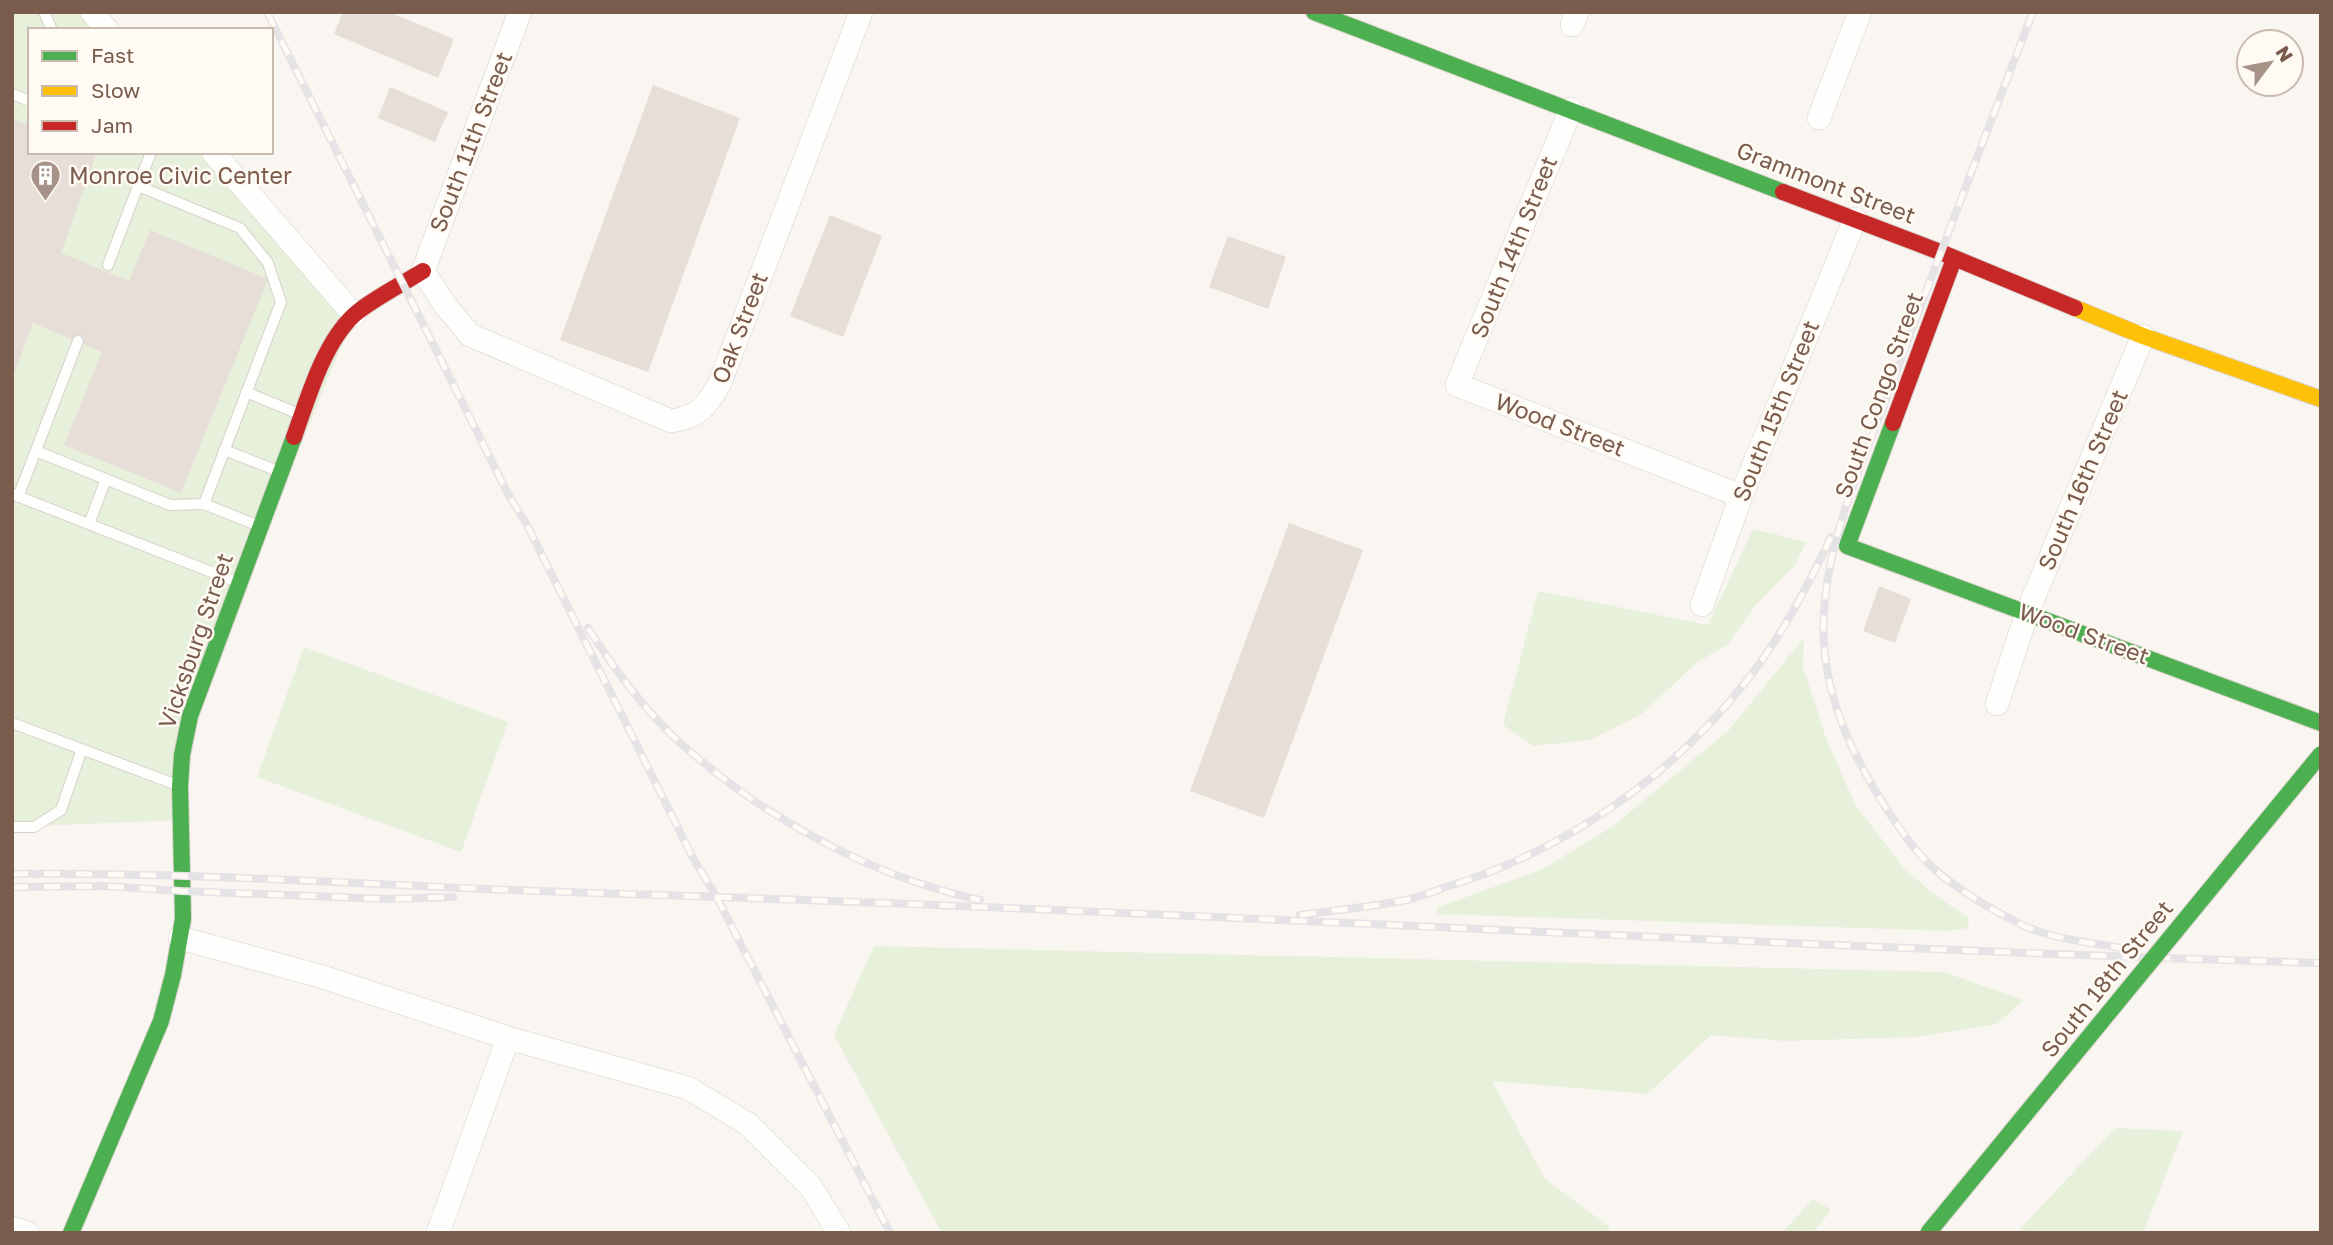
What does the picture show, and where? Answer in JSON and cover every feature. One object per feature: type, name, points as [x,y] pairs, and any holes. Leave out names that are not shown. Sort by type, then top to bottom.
[{"type":"street","points":[[92,12],[105,28]]},
{"type":"street","name":"South 11th Street","points":[[423,271],[520,12]]},
{"type":"street","name":"Oak Street","points":[[423,271],[445,305],[470,335],[671,421],[689,418],[709,402],[720,383],[861,12]]},
{"type":"street","points":[[1819,118],[1860,12]]},
{"type":"street","name":"Grammont Street","points":[[1318,13],[1855,219],[2143,336],[2321,399]]},
{"type":"street","name":"South 14th Street","points":[[1457,385],[1571,109]]},
{"type":"street","points":[[215,154],[354,315]]},
{"type":"street","name":"South 15th Street","points":[[1702,605],[1741,496],[1855,219]]},
{"type":"street","name":"South Congo Street","points":[[1847,546],[1954,259]]},
{"type":"street","name":"Vicksburg Street","points":[[71,1233],[161,1021],[183,919],[180,786],[190,716],[315,379],[334,341],[354,315],[423,271]]},
{"type":"street","name":"South 16th Street","points":[[1997,704],[2027,613],[2143,336]]},
{"type":"street","name":"Wood Street","points":[[1457,385],[1741,496]]},
{"type":"street","name":"Wood Street","points":[[1847,546],[2321,723]]},
{"type":"street","name":"South 18th Street","points":[[1928,1233],[2321,754]]},
{"type":"street","points":[[180,937],[323,977],[508,1038],[688,1088],[748,1124],[811,1187],[839,1233]]},
{"type":"street","points":[[438,1233],[508,1038]]},
{"type":"street","points":[[12,1228],[27,1233]]},
{"type":"lane","points":[[44,12],[51,28]]},
{"type":"lane","points":[[108,265],[150,154]]},
{"type":"lane","points":[[138,186],[240,228],[268,263],[281,302],[204,504]]},
{"type":"lane","points":[[78,341],[36,451],[15,495],[239,583]]},
{"type":"lane","points":[[246,392],[302,415]]},
{"type":"lane","points":[[224,450],[280,472]]},
{"type":"lane","points":[[36,451],[170,505],[204,504],[260,527]]},
{"type":"lane","points":[[89,524],[106,479]]},
{"type":"lane","points":[[12,723],[180,786]]},
{"type":"lane","points":[[12,827],[34,827],[61,810],[82,749]]},
{"type":"green space","name":"Monroe Civic Center","points":[[12,12],[92,12],[105,28],[28,28],[28,154],[215,154],[354,315],[190,716],[180,820],[12,827]]},
{"type":"green space","points":[[1753,529],[1806,542],[1796,564],[1756,605],[1727,645],[1696,663],[1642,714],[1590,740],[1533,746],[1503,725],[1538,591],[1708,625]]},
{"type":"green space","points":[[1804,638],[1803,667],[1827,741],[1856,806],[1905,869],[1931,892],[1969,918],[1968,928],[1949,931],[1438,914],[1436,908],[1543,869],[1613,826],[1728,731]]},
{"type":"green space","points":[[304,647],[508,722],[461,852],[257,777]]},
{"type":"green space","points":[[874,946],[1944,972],[2023,1000],[1997,1024],[1916,1037],[1785,1041],[1711,1035],[1647,1094],[1492,1081],[1545,1179],[1607,1225],[1611,1233],[942,1233],[834,1035]]},
{"type":"green space","points":[[2115,1128],[2183,1131],[2143,1233],[2016,1233]]},
{"type":"green space","points":[[1813,1199],[1831,1210],[1813,1233],[1782,1233]]},
{"type":"building","points":[[343,12],[389,12],[454,39],[438,78],[334,34]]},
{"type":"building","points":[[653,85],[740,118],[648,372],[560,340]]},
{"type":"building","points":[[390,87],[448,112],[435,142],[378,118]]},
{"type":"building","points":[[12,119],[28,124],[28,154],[96,154],[61,253],[129,281],[150,230],[268,279],[181,493],[64,445],[102,352],[33,323],[12,379]]},
{"type":"building","points":[[830,215],[882,236],[843,337],[790,316]]},
{"type":"building","points":[[1228,236],[1286,257],[1268,309],[1209,287]]},
{"type":"building","points":[[1289,523],[1363,550],[1264,818],[1190,791]]},
{"type":"building","points":[[1879,586],[1911,599],[1895,643],[1863,631]]},
{"type":"railway","points":[[267,12],[693,858],[716,896],[890,1233]]},
{"type":"railway","points":[[2033,12],[1849,496],[1827,583],[1824,640],[1832,693],[1850,743],[1875,791],[1926,861],[1973,898],[2030,928],[2069,939],[2122,948]]},
{"type":"railway","points":[[1300,915],[1411,899],[1431,893],[1533,853],[1613,806],[1685,748],[1718,715],[1748,679],[1793,611],[1831,537]]},
{"type":"railway","points":[[588,628],[629,687],[664,728],[744,794],[818,840],[857,859],[898,876],[980,900]]},
{"type":"railway","points":[[12,874],[230,878],[808,900],[2321,963]]},
{"type":"railway","points":[[12,887],[105,886],[387,899],[453,897]]},
{"type":"traffic: fast","points":[[1314,12],[1783,192]]},
{"type":"traffic: fast","points":[[1893,423],[1847,546],[2321,723]]},
{"type":"traffic: fast","points":[[71,1233],[161,1021],[183,919],[180,786],[182,755],[190,716],[294,437]]},
{"type":"traffic: fast","points":[[1928,1233],[2321,754]]},
{"type":"traffic: slow","points":[[2075,308],[2143,336],[2321,399]]},
{"type":"traffic: jam","points":[[1783,192],[1940,252],[2075,308]]},
{"type":"traffic: jam","points":[[1893,423],[1954,259]]},
{"type":"traffic: jam","points":[[294,437],[325,356],[343,327],[368,304],[423,271]]},
{"type":"place","name":"Monroe Civic Center","points":[[46,203]]}]
